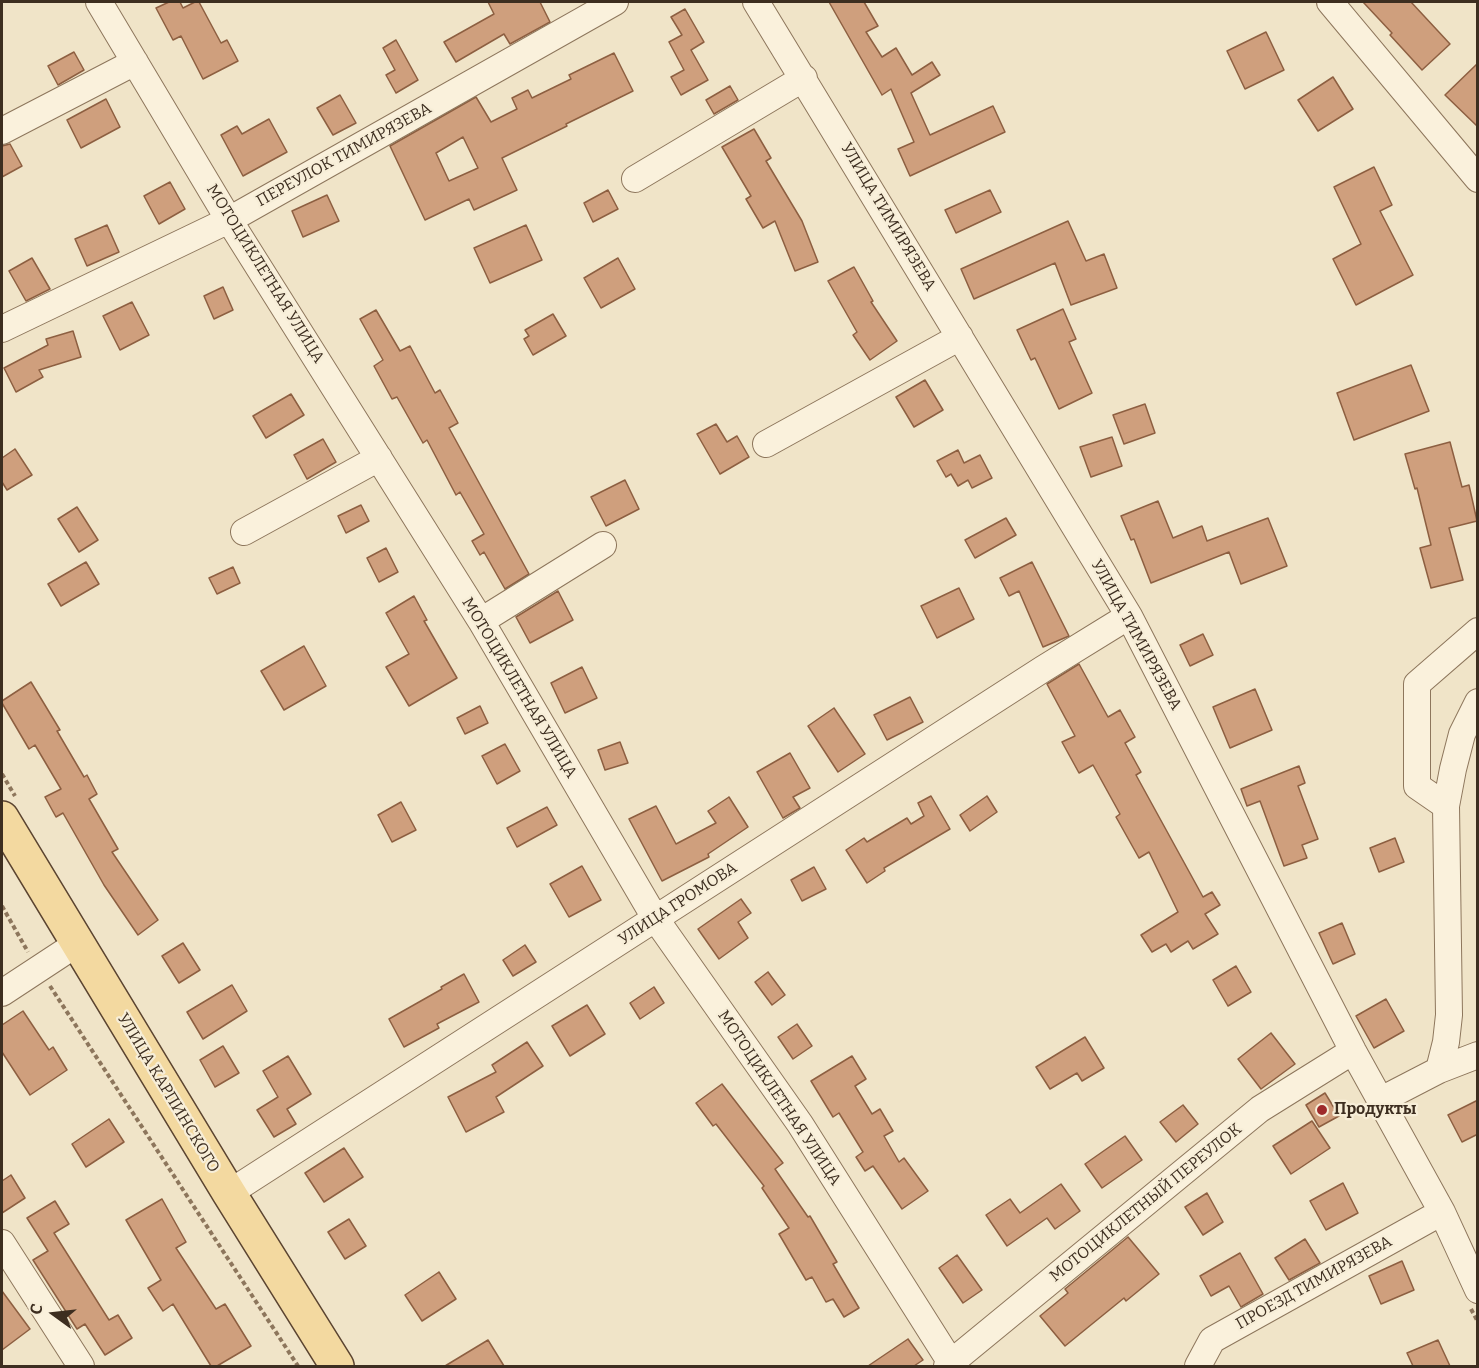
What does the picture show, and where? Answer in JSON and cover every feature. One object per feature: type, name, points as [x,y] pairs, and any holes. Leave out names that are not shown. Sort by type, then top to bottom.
[{"type":"main road","name":"УЛИЦА КАРПИНСКОГО","points":[[2,818],[228,1193],[337,1366]]},
{"type":"street","name":"МОТОЦИКЛЕТНАЯ УЛИЦА","points":[[99,2],[229,220],[480,621],[655,918],[800,1124],[950,1366]]},
{"type":"street","name":"ПЕРЕУЛОК ТИМИРЯЗЕВА","points":[[2,328],[229,220],[615,2]]},
{"type":"street","name":"УЛИЦА ТИМИРЯЗЕВА","points":[[756,2],[1129,616],[1353,1051],[1442,1212],[1472,1296]]},
{"type":"street","points":[[1330,2],[1478,180]]},
{"type":"street","points":[[2,131],[135,62]]},
{"type":"street","points":[[635,179],[804,78]]},
{"type":"street","points":[[766,444],[960,337]]},
{"type":"street","points":[[244,532],[379,458]]},
{"type":"street","points":[[480,621],[603,545]]},
{"type":"street","name":"УЛИЦА ГРОМОВА","points":[[228,1193],[1129,616]]},
{"type":"street","points":[[1446,806],[1417,786],[1417,684],[1478,631]]},
{"type":"street","points":[[1439,1070],[1446,1042],[1449,1015],[1446,806],[1462,734],[1478,702]]},
{"type":"street","points":[[2,993],[78,943]]},
{"type":"street","name":"МОТОЦИКЛЕТНЫЙ ПЕРЕУЛОК","points":[[950,1366],[1260,1109],[1353,1051]]},
{"type":"street","points":[[1381,1100],[1439,1070],[1478,1055]]},
{"type":"street","name":"ПРОЕЗД ТИМИРЯЗЕВА","points":[[1197,1366],[1212,1340],[1442,1212]]},
{"type":"street","points":[[2,1243],[81,1366]]},
{"type":"path","points":[[2,906],[38,969],[298,1366]]},
{"type":"path","points":[[1472,1296],[1478,1322]]},
{"type":"building","points":[[169,2],[180,2],[183,8],[199,2],[221,43],[227,40],[238,61],[203,79],[181,36],[173,40],[156,8]]},
{"type":"building","points":[[488,2],[540,2],[550,22],[510,44],[504,34],[456,62],[444,42],[494,14]]},
{"type":"building","points":[[829,2],[864,2],[878,26],[866,32],[882,57],[896,48],[912,75],[932,62],[940,75],[911,93],[930,135],[993,106],[1005,132],[910,176],[898,149],[914,142],[891,89],[882,95]]},
{"type":"building","points":[[1363,2],[1411,2],[1450,44],[1422,70]]},
{"type":"building","points":[[685,9],[704,42],[691,50],[708,80],[681,95],[671,77],[684,70],[669,42],[682,35],[671,17]]},
{"type":"building","points":[[1266,32],[1284,70],[1245,89],[1227,51]]},
{"type":"building","points":[[396,40],[418,80],[396,93],[386,75],[395,70],[383,48]]},
{"type":"building","points":[[74,52],[84,70],[58,85],[48,66]]},
{"type":"building","points":[[614,53],[633,91],[502,158],[517,190],[474,210],[469,199],[425,220],[390,146],[476,97],[491,122],[517,109],[512,98],[528,90],[532,98],[571,79],[569,75]],"holes":[[[463,137],[478,168],[449,181],[436,153]]]},
{"type":"building","points":[[1478,63],[1478,127],[1445,95]]},
{"type":"building","points":[[1333,77],[1353,109],[1318,131],[1298,100]]},
{"type":"building","points":[[730,86],[738,100],[714,114],[706,100]]},
{"type":"building","points":[[340,95],[356,123],[333,135],[317,108]]},
{"type":"building","points":[[106,99],[120,127],[81,148],[67,120]]},
{"type":"building","points":[[269,119],[287,152],[243,176],[221,135],[237,126],[242,134]]},
{"type":"building","points":[[754,129],[771,158],[766,161],[802,221],[818,262],[795,271],[775,221],[763,228],[746,199],[751,196],[722,147]]},
{"type":"building","points":[[10,144],[22,166],[2,177],[2,146]]},
{"type":"building","points":[[1374,167],[1392,205],[1380,211],[1413,275],[1356,305],[1333,259],[1361,244],[1334,187]]},
{"type":"building","points":[[170,182],[185,209],[159,224],[144,196]]},
{"type":"building","points":[[608,190],[618,209],[593,222],[584,203]]},
{"type":"building","points":[[990,190],[1001,212],[956,233],[945,210]]},
{"type":"building","points":[[327,195],[339,221],[303,237],[292,211]]},
{"type":"building","points":[[1068,221],[1086,261],[1104,254],[1117,288],[1071,305],[1055,263],[974,299],[961,269]]},
{"type":"building","points":[[107,225],[119,252],[87,266],[75,239]]},
{"type":"building","points":[[526,225],[542,260],[490,283],[474,248]]},
{"type":"building","points":[[32,258],[50,289],[26,301],[9,271]]},
{"type":"building","points":[[618,258],[635,289],[601,308],[584,278]]},
{"type":"building","points":[[854,267],[873,301],[871,302],[897,341],[870,360],[853,335],[857,332],[828,281]]},
{"type":"building","points":[[223,287],[233,310],[214,319],[204,296]]},
{"type":"building","points":[[132,302],[149,335],[120,350],[103,316]]},
{"type":"building","points":[[1063,309],[1076,339],[1069,342],[1092,393],[1059,409],[1035,358],[1031,360],[1017,330]]},
{"type":"building","points":[[376,310],[400,351],[410,346],[435,393],[440,390],[458,423],[449,428],[529,574],[505,589],[484,552],[480,555],[472,541],[484,534],[460,492],[456,495],[427,440],[423,443],[397,397],[392,399],[374,366],[383,360],[360,319]]},
{"type":"building","points":[[553,314],[566,336],[533,355],[524,339],[529,336],[525,330]]},
{"type":"building","points":[[73,331],[81,357],[39,370],[43,377],[16,392],[4,368],[48,345],[46,339]]},
{"type":"building","points":[[1411,365],[1429,411],[1354,440],[1337,393]]},
{"type":"building","points":[[925,380],[943,410],[914,427],[896,397]]},
{"type":"building","points":[[291,394],[304,415],[266,438],[253,416]]},
{"type":"building","points":[[1145,404],[1155,433],[1124,444],[1113,415]]},
{"type":"building","points":[[716,424],[727,442],[737,436],[749,457],[720,474],[697,434]]},
{"type":"building","points":[[1112,437],[1122,466],[1091,477],[1080,447]]},
{"type":"building","points":[[323,439],[336,462],[307,479],[294,455]]},
{"type":"building","points":[[1450,442],[1462,487],[1469,485],[1477,521],[1449,528],[1463,580],[1431,588],[1420,548],[1431,545],[1417,488],[1415,489],[1405,454]]},
{"type":"building","points":[[15,449],[32,475],[7,490],[2,482],[2,458]]},
{"type":"building","points":[[958,450],[964,463],[980,455],[992,478],[972,488],[968,480],[958,486],[951,474],[946,477],[937,461]]},
{"type":"building","points":[[625,480],[639,509],[606,526],[591,497]]},
{"type":"building","points":[[1158,501],[1173,538],[1202,526],[1207,541],[1268,518],[1287,566],[1241,584],[1229,552],[1151,583],[1134,539],[1131,540],[1121,516]]},
{"type":"building","points":[[361,505],[369,521],[346,533],[338,516]]},
{"type":"building","points":[[77,507],[98,540],[79,552],[58,519]]},
{"type":"building","points":[[1006,518],[1016,535],[975,558],[965,540]]},
{"type":"building","points":[[386,548],[398,572],[379,582],[367,558]]},
{"type":"building","points":[[86,562],[99,584],[61,606],[48,584]]},
{"type":"building","points":[[1032,562],[1069,636],[1043,647],[1019,591],[1009,596],[1000,578]]},
{"type":"building","points":[[233,567],[240,583],[217,594],[209,578]]},
{"type":"building","points":[[959,588],[974,619],[937,638],[921,606]]},
{"type":"building","points":[[558,591],[573,620],[530,643],[516,617]]},
{"type":"building","points":[[414,596],[427,620],[424,621],[457,678],[409,706],[386,667],[409,654],[386,613]]},
{"type":"building","points":[[1203,634],[1213,655],[1190,666],[1180,645]]},
{"type":"building","points":[[304,646],[326,686],[284,710],[261,671]]},
{"type":"building","points":[[1079,664],[1108,717],[1120,710],[1135,737],[1125,743],[1141,772],[1136,775],[1203,897],[1212,892],[1220,905],[1205,914],[1218,934],[1193,949],[1188,941],[1171,952],[1166,944],[1152,952],[1141,935],[1178,912],[1149,852],[1139,858],[1116,817],[1120,814],[1093,765],[1079,773],[1062,742],[1075,736],[1047,684]]},
{"type":"building","points":[[582,667],[597,698],[565,713],[551,683]]},
{"type":"building","points":[[31,682],[60,730],[57,731],[84,777],[87,775],[97,794],[89,799],[118,849],[112,852],[158,920],[138,935],[104,885],[63,813],[56,817],[45,797],[61,789],[35,745],[29,749],[2,703]]},
{"type":"building","points":[[1255,689],[1272,730],[1230,748],[1213,707]]},
{"type":"building","points":[[910,697],[923,722],[887,740],[874,715]]},
{"type":"building","points":[[480,706],[488,723],[465,734],[457,718]]},
{"type":"building","points":[[834,708],[865,754],[838,772],[808,726]]},
{"type":"building","points":[[620,742],[628,763],[605,770],[598,750]]},
{"type":"building","points":[[505,744],[520,771],[497,784],[482,756]]},
{"type":"building","points":[[790,753],[810,788],[793,797],[800,808],[783,818],[757,772]]},
{"type":"building","points":[[1299,766],[1305,783],[1298,786],[1318,839],[1302,845],[1307,858],[1284,866],[1260,801],[1247,806],[1241,789]]},
{"type":"building","points":[[931,796],[950,829],[884,868],[885,871],[867,883],[846,850],[864,838],[867,842],[907,818],[911,824],[924,816],[918,803]]},
{"type":"building","points":[[987,796],[997,812],[970,831],[960,815]]},
{"type":"building","points":[[729,797],[748,827],[708,854],[709,857],[662,881],[629,819],[656,806],[676,844],[716,823],[708,811]]},
{"type":"building","points":[[401,802],[416,830],[392,842],[378,815]]},
{"type":"building","points":[[547,807],[557,825],[517,847],[507,828]]},
{"type":"building","points":[[1395,838],[1404,862],[1379,872],[1370,848]]},
{"type":"building","points":[[582,866],[601,900],[569,917],[550,884]]},
{"type":"building","points":[[814,867],[826,889],[802,901],[791,880]]},
{"type":"building","points":[[741,899],[751,913],[738,922],[748,938],[719,959],[698,929]]},
{"type":"building","points":[[1342,923],[1355,954],[1333,964],[1319,933]]},
{"type":"building","points":[[183,943],[200,970],[179,983],[162,956]]},
{"type":"building","points":[[525,945],[536,962],[513,976],[503,960]]},
{"type":"building","points":[[1236,966],[1251,992],[1228,1006],[1213,980]]},
{"type":"building","points":[[768,972],[785,995],[772,1005],[755,982]]},
{"type":"building","points":[[464,974],[479,1002],[437,1024],[439,1028],[404,1047],[389,1019]]},
{"type":"building","points":[[232,985],[247,1011],[203,1039],[187,1012]]},
{"type":"building","points":[[654,987],[664,1003],[640,1019],[630,1003]]},
{"type":"building","points":[[1386,999],[1404,1031],[1374,1048],[1356,1016]]},
{"type":"building","points":[[587,1005],[605,1034],[570,1056],[552,1026]]},
{"type":"building","points":[[23,1011],[49,1050],[53,1047],[67,1070],[30,1095],[2,1052],[2,1025]]},
{"type":"building","points":[[797,1024],[812,1046],[793,1059],[778,1037]]},
{"type":"building","points":[[1271,1033],[1295,1064],[1261,1089],[1238,1059]]},
{"type":"building","points":[[1085,1037],[1104,1068],[1082,1081],[1077,1073],[1050,1089],[1036,1067]]},
{"type":"building","points":[[527,1042],[543,1066],[496,1097],[504,1112],[466,1132],[448,1097],[496,1072],[492,1065]]},
{"type":"building","points":[[223,1046],[239,1073],[215,1087],[200,1060]]},
{"type":"building","points":[[288,1056],[311,1094],[287,1109],[296,1124],[274,1137],[257,1110],[278,1097],[263,1071]]},
{"type":"building","points":[[852,1056],[866,1079],[855,1086],[872,1114],[880,1109],[893,1131],[884,1136],[899,1162],[904,1158],[928,1191],[902,1209],[873,1166],[865,1171],[856,1157],[863,1152],[839,1113],[833,1117],[811,1081]]},
{"type":"building","points":[[722,1084],[783,1163],[775,1169],[808,1217],[810,1216],[837,1262],[833,1264],[859,1308],[844,1317],[833,1299],[826,1302],[812,1277],[806,1280],[779,1234],[789,1228],[762,1188],[764,1186],[716,1124],[713,1126],[696,1103]]},
{"type":"building","name":"Продукты","points":[[1325,1093],[1339,1116],[1319,1127],[1306,1105]]},
{"type":"building","points":[[1478,1100],[1478,1134],[1462,1142],[1448,1115]]},
{"type":"building","points":[[1183,1105],[1198,1124],[1176,1142],[1160,1122]]},
{"type":"building","points":[[109,1119],[124,1142],[86,1167],[72,1144]]},
{"type":"building","points":[[1312,1121],[1330,1148],[1291,1174],[1273,1146]]},
{"type":"building","points":[[1125,1136],[1142,1160],[1102,1188],[1085,1164]]},
{"type":"building","points":[[344,1148],[363,1177],[324,1202],[305,1173]]},
{"type":"building","points":[[11,1175],[25,1198],[2,1213],[2,1181]]},
{"type":"building","points":[[1343,1183],[1358,1213],[1326,1230],[1310,1201]]},
{"type":"building","points":[[1061,1184],[1080,1211],[1055,1229],[1047,1218],[1007,1246],[986,1215],[1010,1199],[1020,1213]]},
{"type":"building","points":[[1207,1193],[1223,1222],[1203,1235],[1185,1207]]},
{"type":"building","points":[[162,1199],[186,1242],[176,1248],[216,1309],[225,1304],[251,1346],[217,1366],[211,1366],[173,1304],[163,1311],[148,1288],[161,1280],[126,1220]]},
{"type":"building","points":[[55,1201],[69,1224],[54,1233],[109,1320],[118,1315],[132,1338],[105,1355],[85,1324],[77,1329],[33,1260],[48,1251],[27,1218]]},
{"type":"building","points":[[349,1219],[366,1246],[345,1259],[328,1232]]},
{"type":"building","points":[[1128,1237],[1159,1274],[1126,1301],[1124,1298],[1065,1346],[1040,1316],[1068,1293],[1065,1289]]},
{"type":"building","points":[[1305,1239],[1320,1263],[1289,1280],[1275,1258]]},
{"type":"building","points":[[1240,1253],[1263,1294],[1241,1307],[1229,1286],[1211,1296],[1200,1276]]},
{"type":"building","points":[[957,1255],[982,1290],[963,1303],[939,1268]]},
{"type":"building","points":[[1402,1261],[1414,1290],[1381,1304],[1369,1276]]},
{"type":"building","points":[[439,1272],[456,1299],[422,1321],[405,1295]]},
{"type":"building","points":[[2,1291],[30,1329],[2,1350]]},
{"type":"building","points":[[908,1339],[923,1360],[914,1366],[868,1366]]},
{"type":"building","points":[[488,1340],[504,1366],[445,1366]]},
{"type":"building","points":[[1438,1340],[1450,1366],[1413,1366],[1407,1353]]},
{"type":"place","name":"Продукты","points":[[1322,1110]]}]
